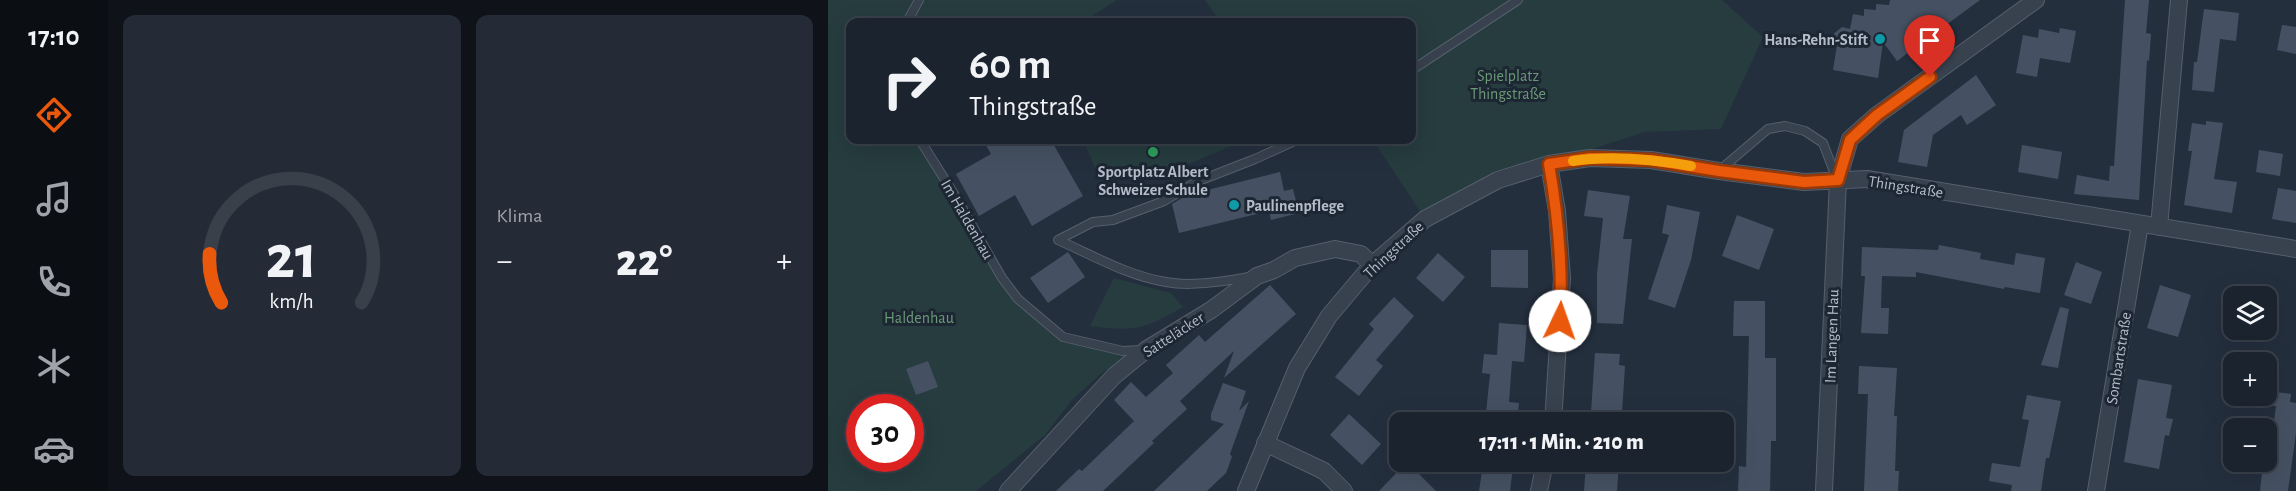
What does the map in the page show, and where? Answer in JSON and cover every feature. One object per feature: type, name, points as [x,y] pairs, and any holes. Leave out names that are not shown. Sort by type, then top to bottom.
[{"type":"street","name":"Im Langen Hau","points":[[1824,491],[1838,180],[1850,140],[1877,115],[2036,0]]},
{"type":"street","points":[[2159,227],[2179,0]]},
{"type":"street","name":"Thingstraße","points":[[1246,491],[1297,368],[1329,316],[1372,265],[1425,219],[1498,180],[1549,164],[1590,158],[1651,160],[1804,182],[1867,179],[2296,249]]},
{"type":"street","points":[[1549,164],[1557,211],[1562,278],[1554,412]]},
{"type":"street","name":"Sombartstraße","points":[[2096,491],[2140,224]]},
{"type":"street","name":"Satteläcker","points":[[1008,491],[1114,376],[1146,349],[1211,310],[1257,276],[1274,270],[1295,258],[1335,249],[1361,254],[1372,265]]},
{"type":"street","points":[[1265,443],[1324,471],[1344,491]]},
{"type":"street","points":[[1539,491],[1543,472]]},
{"type":"lane","points":[[909,18],[920,0]]},
{"type":"lane","points":[[1416,67],[1518,0]]},
{"type":"lane","points":[[1719,171],[1768,129],[1785,126],[1805,131],[1823,143],[1838,180]]},
{"type":"lane","name":"Im Haldenhau","points":[[923,144],[1002,278],[1018,298],[1063,337],[1123,351],[1146,349]]},
{"type":"lane","points":[[1257,276],[1214,282],[1167,283],[1124,270],[1058,240],[1093,222],[1113,220],[1164,201],[1197,182],[1288,144]]},
{"type":"green space","name":"Haldenhau","points":[[828,0],[1117,0],[1089,18],[846,18],[846,144],[922,144],[1002,278],[1063,337],[1100,347],[1147,349],[1103,372],[1072,400],[1045,435],[976,491],[828,491]]},
{"type":"green space","name":"Spielplatz Thingstraße","points":[[1205,0],[1722,0],[1763,37],[1721,129],[1644,132],[1498,180],[1425,219],[1376,144],[1416,144],[1416,18],[1217,18]]},
{"type":"green space","name":"Sportplatz Albert Schweizer Schule","points":[[1085,144],[1236,144],[1189,164],[1131,178],[1126,167],[1100,180]]},
{"type":"green space","points":[[1114,278],[1171,293],[1183,307],[1159,320],[1139,327],[1118,329],[1090,326]]},
{"type":"building","name":"Hans-Rehn-Stift","points":[[1890,0],[1980,0],[1897,61],[1883,42],[1878,78],[1833,70],[1837,45],[1831,36],[1842,27],[1850,29],[1853,14],[1864,16],[1864,9],[1876,10],[1876,4],[1889,5]]},
{"type":"building","points":[[2125,0],[2149,0],[2146,33],[2151,34],[2149,61],[2147,60],[2139,200],[2074,194],[2077,175],[2109,181],[2110,166],[2114,166]]},
{"type":"building","points":[[2204,9],[2239,13],[2236,41],[2220,39],[2214,92],[2192,90],[2194,62],[2197,62]]},
{"type":"building","points":[[2282,25],[2296,27],[2296,54],[2277,50]]},
{"type":"building","points":[[2060,28],[2076,31],[2070,63],[2040,58],[2037,77],[2016,73],[2023,35],[2038,38],[2039,29],[2059,33]]},
{"type":"building","points":[[1976,75],[1996,105],[1967,125],[1961,115],[1933,135],[1927,167],[1898,162],[1904,130]]},
{"type":"building","points":[[2206,121],[2223,123],[2214,179],[2237,182],[2232,213],[2184,205],[2192,151],[2188,151],[2192,123],[2206,125]]},
{"type":"building","points":[[985,144],[1053,144],[1083,196],[1032,226],[1015,195],[979,216],[956,174],[991,154]]},
{"type":"building","points":[[2022,145],[2062,152],[2058,179],[2018,172]]},
{"type":"building","points":[[2259,150],[2283,154],[2280,176],[2256,172]]},
{"type":"building","name":"Paulinenpflege","points":[[1280,172],[1284,191],[1293,189],[1299,213],[1271,220],[1269,211],[1179,233],[1172,204],[1187,195]]},
{"type":"building","points":[[2278,188],[2296,191],[2296,223],[2272,219]]},
{"type":"building","points":[[1588,190],[1630,196],[1623,239],[1632,239],[1623,324],[1597,323],[1597,274],[1603,218],[1584,216]]},
{"type":"building","points":[[1667,205],[1700,212],[1691,260],[1675,308],[1648,299],[1669,235],[1662,233]]},
{"type":"building","points":[[1737,215],[1774,229],[1759,270],[1722,256]]},
{"type":"building","points":[[1939,245],[1981,253],[1980,259],[2014,265],[2016,253],[2045,258],[2040,293],[2005,287],[2004,289],[1916,272],[1916,277],[1882,276],[1881,308],[1889,308],[1888,334],[1861,333],[1865,276],[1861,276],[1862,247],[1938,250]]},
{"type":"building","points":[[1491,250],[1528,250],[1528,288],[1491,287]]},
{"type":"building","points":[[1068,252],[1085,277],[1048,303],[1030,278]]},
{"type":"building","points":[[1438,253],[1465,277],[1443,302],[1416,278]]},
{"type":"building","points":[[2076,262],[2102,272],[2091,304],[2064,295]]},
{"type":"building","points":[[1270,285],[1296,314],[1224,378],[1234,351],[1180,401],[1187,409],[1103,491],[1056,491],[1079,469],[1082,471],[1134,421],[1114,400],[1131,382],[1146,397],[1173,373],[1166,365],[1199,335],[1205,342]]},
{"type":"building","points":[[2160,285],[2191,295],[2178,337],[2147,328]]},
{"type":"building","points":[[1394,297],[1414,316],[1376,360],[1383,366],[1359,396],[1335,377],[1374,329],[1369,324]]},
{"type":"building","points":[[1734,301],[1765,301],[1765,358],[1776,358],[1776,441],[1771,441],[1770,491],[1738,491],[1739,466],[1746,467],[1749,336],[1733,336]]},
{"type":"building","points":[[2060,307],[2069,309],[2058,368],[2041,365]]},
{"type":"building","points":[[1499,323],[1527,325],[1524,362],[1512,361],[1509,402],[1519,403],[1518,412],[1486,412],[1490,374],[1482,373],[1484,354],[1497,355]]},
{"type":"building","points":[[1595,353],[1620,354],[1619,365],[1625,366],[1622,412],[1591,412]]},
{"type":"building","points":[[928,361],[938,387],[916,394],[906,369]]},
{"type":"building","points":[[1859,366],[1897,368],[1894,416],[1897,416],[1895,471],[1899,471],[1898,491],[1864,491],[1868,394],[1858,394]]},
{"type":"building","points":[[2138,379],[2172,385],[2166,418],[2173,419],[2169,436],[2165,435],[2159,469],[2124,462]]},
{"type":"building","points":[[1223,383],[1246,391],[1239,411],[1249,401],[1230,454],[1232,457],[1226,473],[1207,491],[1154,491],[1224,424],[1211,420],[1211,414]]},
{"type":"building","points":[[2277,392],[2291,394],[2290,402],[2296,403],[2296,433],[2288,491],[2260,491],[2262,472],[2277,472],[2277,418],[2274,418]]},
{"type":"building","points":[[2027,395],[2061,401],[2049,458],[2046,458],[2041,491],[2011,491],[2012,485],[1989,481],[1992,463],[2020,467],[2029,420],[2022,419]]},
{"type":"building","points":[[1349,414],[1381,444],[1362,465],[1330,435]]},
{"type":"building","points":[[1397,472],[1417,472],[1436,491],[1379,491]]},
{"type":"building","points":[[1482,472],[1512,472],[1510,491],[1479,491]]},
{"type":"building","points":[[1585,472],[1618,472],[1617,491],[1584,491]]},
{"type":"slow traffic","points":[[1573,161],[1590,158],[1651,160],[1691,166]]},
{"type":"place","name":"Hans-Rehn-Stift","points":[[1880,39]]},
{"type":"place","name":"Sportplatz Albert Schweizer Schule","points":[[1153,152]]},
{"type":"place","name":"Paulinenpflege","points":[[1234,205]]},
{"type":"route","points":[[1560,321],[1562,278],[1557,211],[1549,164],[1590,158],[1651,160],[1804,182],[1838,180],[1850,140],[1877,115],[1930,77]]}]
